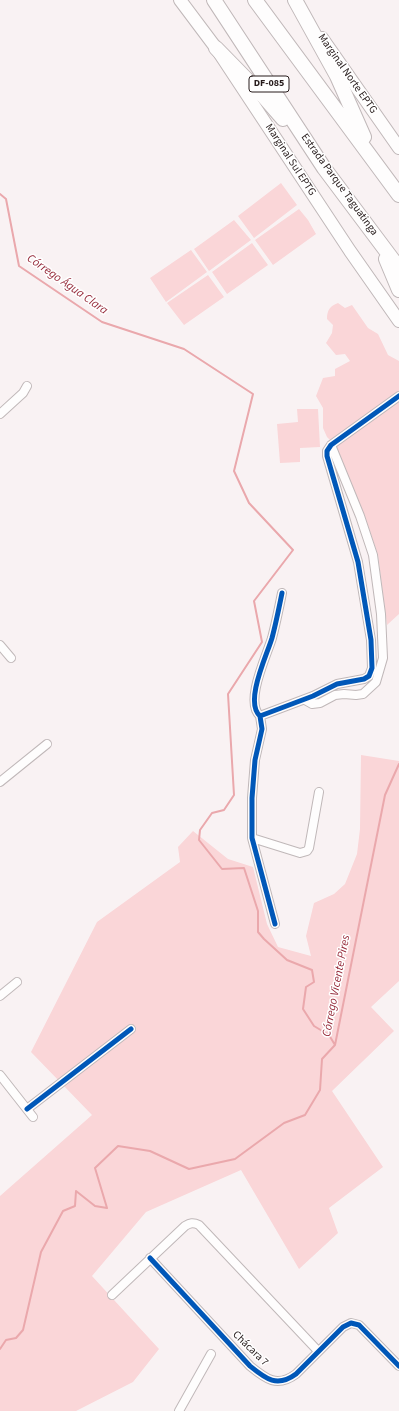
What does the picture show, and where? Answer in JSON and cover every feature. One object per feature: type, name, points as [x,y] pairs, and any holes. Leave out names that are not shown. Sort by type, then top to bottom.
[{"type":"highway","name":"Estrada Parque Taguatinga","points":[[214,0],[324,168],[399,268]]},
{"type":"highway","points":[[255,0],[399,195]]},
{"type":"highway","points":[[295,0],[337,76],[374,160]]},
{"type":"highway","points":[[216,48],[263,96],[324,168]]},
{"type":"highway","points":[[372,232],[390,267],[399,290]]},
{"type":"main road","name":"Marginal Sul EPTG","points":[[180,0],[216,48],[350,251],[399,321]]},
{"type":"main road","name":"Marginal Norte EPTG","points":[[295,0],[399,148]]},
{"type":"street","points":[[0,414],[23,393],[27,386]]},
{"type":"street","points":[[260,716],[305,700],[337,684],[364,679],[369,676],[372,668],[371,640],[358,562],[327,456],[327,451],[331,445],[399,396]]},
{"type":"street","points":[[305,700],[312,704],[320,703],[335,695],[363,694],[376,682],[383,658],[381,614],[373,555],[360,516],[331,445]]},
{"type":"street","points":[[275,924],[252,838],[252,798],[255,760],[262,729],[260,716],[257,714],[255,709],[256,684],[272,639],[282,592]]},
{"type":"street","points":[[0,645],[11,658]]},
{"type":"street","points":[[0,782],[48,744]]},
{"type":"street","points":[[252,838],[300,853],[307,851],[309,848],[319,792]]},
{"type":"street","points":[[0,996],[17,982]]},
{"type":"street","points":[[27,1109],[131,1029]]},
{"type":"street","points":[[0,1075],[33,1117]]},
{"type":"street","points":[[112,1295],[188,1224],[195,1223],[199,1225],[318,1351]]},
{"type":"street","name":"Chácara 7","points":[[150,1258],[250,1366],[260,1374],[277,1382],[282,1382],[288,1379],[343,1327],[348,1324],[355,1323],[359,1325],[399,1366]]},
{"type":"street","points":[[179,1411],[211,1354]]},
{"type":"shaded area","points":[[281,183],[297,205],[254,238],[238,216]]},
{"type":"shaded area","points":[[299,209],[308,220],[316,234],[273,265],[255,240]]},
{"type":"shaded area","points":[[234,220],[251,240],[209,271],[194,249]]},
{"type":"shaded area","points":[[252,243],[268,265],[227,294],[212,272]]},
{"type":"shaded area","points":[[191,250],[207,272],[166,302],[150,278]]},
{"type":"shaded area","points":[[208,275],[224,297],[184,325],[167,303]]},
{"type":"shaded area","points":[[338,303],[345,308],[352,305],[368,328],[378,334],[388,355],[399,361],[399,614],[387,625],[378,555],[364,514],[340,464],[338,450],[327,437],[323,428],[323,408],[316,396],[323,378],[335,376],[335,369],[350,361],[345,354],[336,355],[326,343],[332,333],[333,325],[327,319],[328,311],[331,307]]},
{"type":"shaded area","points":[[297,409],[318,409],[320,447],[300,448],[300,462],[280,463],[277,424],[298,422]]},
{"type":"shaded area","points":[[361,755],[399,761],[399,981],[371,1007],[394,1031],[332,1091],[383,1167],[329,1208],[338,1233],[299,1269],[241,1170],[146,1212],[92,1276],[159,1349],[133,1382],[76,1411],[0,1411],[0,1196],[92,1115],[31,1052],[97,922],[180,862],[178,847],[193,831],[228,859],[253,867],[267,924],[278,947],[311,956],[306,936],[314,903],[334,894],[345,884],[357,854],[360,829]]},
{"type":"waterway","name":"Córrego Água Clara","points":[[0,194],[6,199],[19,266],[102,322],[184,349],[253,394],[234,471],[249,503],[293,550],[254,601],[262,642],[228,694],[234,795],[224,810],[212,813],[200,830],[199,840],[222,869],[244,868],[258,911],[258,932],[264,939],[287,960],[312,970],[314,982],[306,987],[303,1009],[314,1026],[329,1035],[335,1045]]},
{"type":"waterway","name":"Córrego Vicente Pires","points":[[0,1349],[6,1340],[16,1338],[23,1330],[41,1252],[63,1211],[75,1206],[76,1191],[95,1206],[107,1208],[95,1168],[118,1146],[150,1151],[189,1169],[235,1159],[284,1123],[305,1115],[320,1090],[322,1059],[335,1045],[385,795],[399,764]]},
{"type":"cycle path","points":[[282,593],[272,638],[255,690],[254,700],[256,709],[260,716],[313,696],[337,684],[364,679],[369,676],[372,668],[371,640],[358,562],[327,456],[327,451],[331,445],[399,396]]},
{"type":"cycle path","points":[[260,716],[262,729],[255,760],[252,798],[252,838],[275,924]]},
{"type":"cycle path","points":[[27,1109],[131,1029]]},
{"type":"cycle path","points":[[150,1258],[250,1366],[267,1378],[277,1381],[289,1378],[296,1374],[343,1327],[351,1323],[359,1325],[399,1366]]}]
